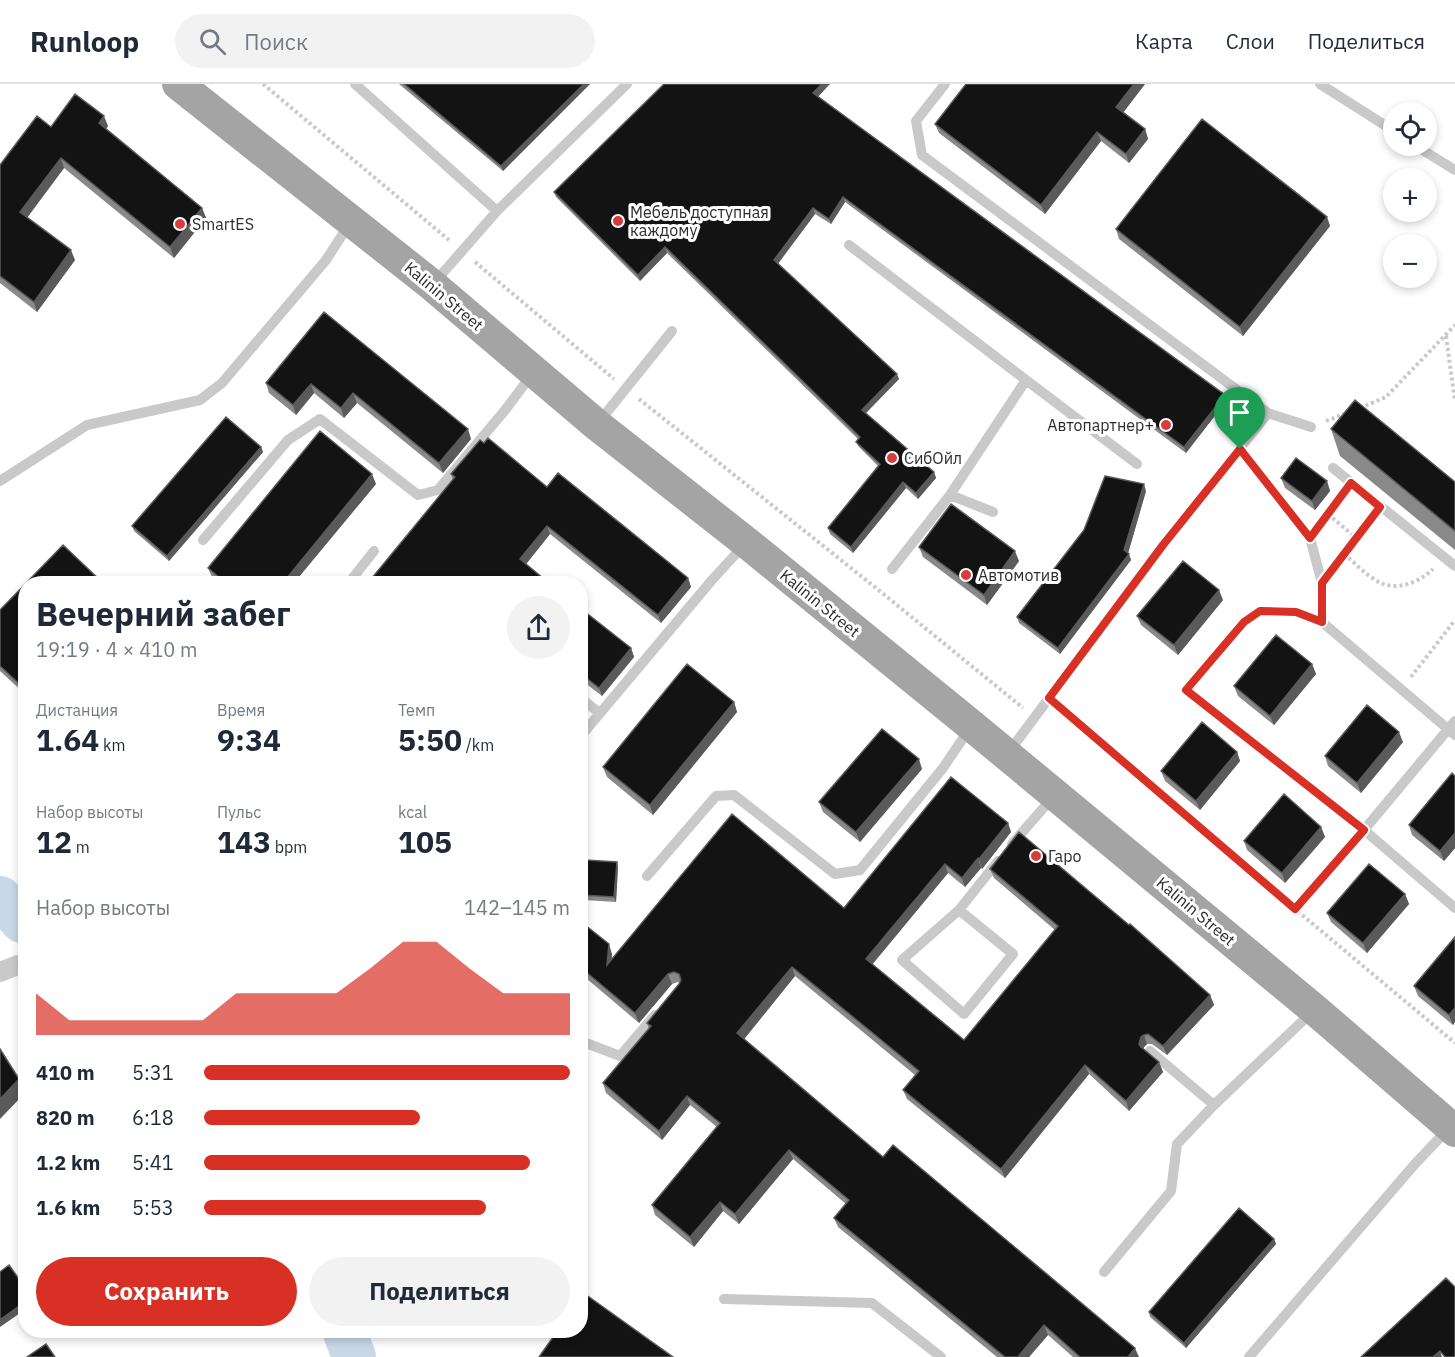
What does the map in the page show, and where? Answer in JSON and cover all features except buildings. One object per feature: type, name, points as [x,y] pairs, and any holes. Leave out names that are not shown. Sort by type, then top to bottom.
[{"type":"main road","name":"Kalinin Street","points":[[178,84],[352,220],[597,425],[747,543],[972,726],[1454,1127]]},
{"type":"lane","points":[[355,84],[497,211]]},
{"type":"lane","points":[[432,285],[497,211],[627,84]]},
{"type":"lane","points":[[945,84],[916,121],[922,155],[1268,413],[1311,427]]},
{"type":"lane","points":[[1320,84],[1383,124]]},
{"type":"lane","points":[[1432,156],[1455,170]]},
{"type":"lane","points":[[0,481],[87,425],[200,400],[215,389],[326,260],[352,220]]},
{"type":"lane","points":[[849,245],[1137,464]]},
{"type":"lane","points":[[597,425],[672,331]]},
{"type":"lane","points":[[202,540],[288,440],[320,418],[418,495],[438,490],[506,409],[534,371]]},
{"type":"lane","points":[[892,570],[950,495],[1026,380]]},
{"type":"lane","points":[[1007,755],[1163,545],[1268,413]]},
{"type":"lane","points":[[1240,449],[1310,538],[1322,583],[1322,622]]},
{"type":"lane","points":[[1332,468],[1455,566]]},
{"type":"lane","points":[[950,495],[993,512]]},
{"type":"lane","points":[[588,728],[712,580],[747,543]]},
{"type":"lane","points":[[354,576],[374,551]]},
{"type":"lane","points":[[1364,830],[1453,729],[1401,689],[1322,622],[1296,612],[1260,611],[1244,622],[1186,690],[1364,830],[1455,908]]},
{"type":"lane","points":[[588,704],[600,714]]},
{"type":"lane","points":[[647,876],[716,796],[734,795],[835,874],[860,870],[943,768],[972,726]]},
{"type":"lane","points":[[959,910],[1013,954],[964,1014],[902,960],[959,910],[1021,832],[1055,795]]},
{"type":"lane","points":[[588,1044],[620,1056],[663,1006]]},
{"type":"lane","points":[[1104,1272],[1171,1191],[1177,1144],[1214,1105],[1315,1010]]},
{"type":"lane","points":[[1150,1051],[1214,1105]]},
{"type":"lane","points":[[1249,1357],[1414,1165],[1454,1127]]},
{"type":"lane","points":[[724,1299],[872,1303],[941,1357]]},
{"type":"path","points":[[263,84],[462,251]]},
{"type":"path","points":[[1311,427],[1386,398],[1455,325]]},
{"type":"path","points":[[1446,336],[1455,400]]},
{"type":"path","points":[[1310,538],[1351,483]]},
{"type":"path","points":[[1322,583],[1380,507]]},
{"type":"path","points":[[778,511],[1034,718]]},
{"type":"path","points":[[1328,514],[1356,538]]},
{"type":"path","points":[[1344,554],[1377,582],[1393,586],[1408,584],[1425,577],[1444,557]]},
{"type":"path","points":[[1401,689],[1455,620]]},
{"type":"path","points":[[1049,698],[1455,1043]]},
{"type":"path","points":[[1295,909],[1364,830]]},
{"type":"waterway","points":[[0,898],[18,917]]},
{"type":"waterway","points":[[347,1338],[354,1357]]},
{"type":"place","name":"Мебель доступная каждому","points":[[618,221]]},
{"type":"place","name":"SmartES","points":[[180,224]]},
{"type":"place","name":"Автопартнер+","points":[[1166,425]]},
{"type":"place","name":"СибОйл","points":[[892,458]]},
{"type":"place","name":"Автомотив","points":[[966,575]]},
{"type":"place","name":"Гаро","points":[[1036,856]]},
{"type":"route","points":[[1240,449],[1310,538],[1351,483],[1380,507],[1322,583],[1322,622],[1296,612],[1260,611],[1244,622],[1186,690],[1364,830],[1295,909],[1049,698],[1163,545],[1240,449]]}]
